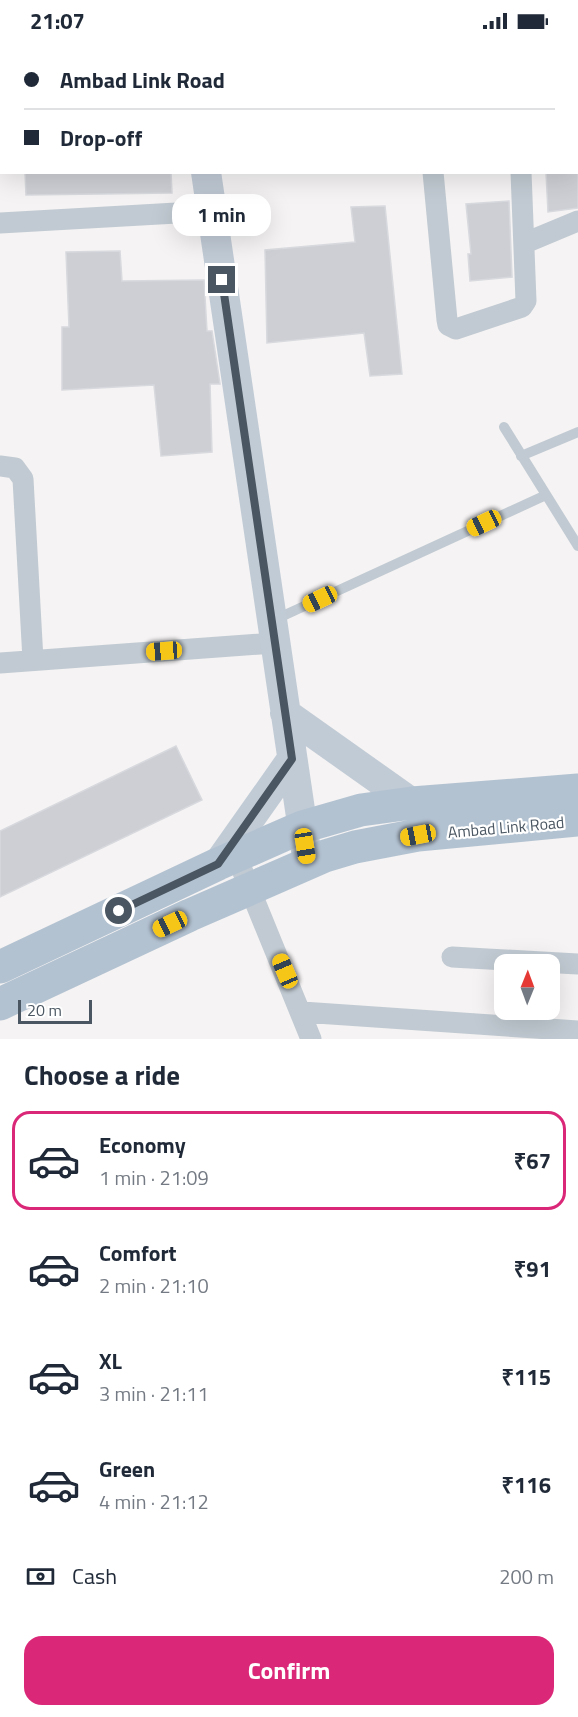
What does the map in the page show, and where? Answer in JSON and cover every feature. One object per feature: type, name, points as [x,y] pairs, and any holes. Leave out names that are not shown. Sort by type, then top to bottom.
[{"type":"main road","name":"Ambad Link Road","points":[[0,967],[227,859],[302,827],[361,810],[412,803],[578,790]]},
{"type":"main road","name":"Ambad Link Road","points":[[0,1004],[251,889],[308,864],[355,847],[418,835],[578,820]]},
{"type":"street","points":[[206,174],[308,864]]},
{"type":"street","points":[[433,174],[448,325],[456,329],[524,304],[527,296],[521,174]]},
{"type":"street","points":[[0,223],[212,212]]},
{"type":"street","points":[[525,243],[578,221]]},
{"type":"street","points":[[0,466],[15,468],[23,479],[33,660]]},
{"type":"street","points":[[0,663],[273,632]]},
{"type":"street","points":[[285,713],[412,803]]},
{"type":"street","points":[[292,759],[227,859],[251,889],[311,1039]]},
{"type":"street","points":[[452,957],[578,964]]},
{"type":"street","points":[[302,1012],[578,1031]]},
{"type":"lane","points":[[504,427],[578,546]]},
{"type":"lane","points":[[521,456],[578,432]]},
{"type":"lane","points":[[273,632],[546,495]]},
{"type":"building","points":[[25,174],[171,174],[172,193],[26,195]]},
{"type":"building","points":[[546,174],[578,174],[578,208],[548,212]]},
{"type":"building","points":[[509,201],[512,277],[470,281],[468,254],[471,254],[466,204]]},
{"type":"building","points":[[385,206],[402,374],[370,376],[364,333],[267,343],[265,250],[355,242],[351,207]]},
{"type":"building","points":[[120,251],[122,281],[204,280],[207,331],[212,331],[220,384],[210,384],[212,452],[161,456],[154,385],[62,390],[62,327],[69,327],[66,252]]},
{"type":"building","points":[[176,746],[202,800],[0,897],[0,831]]},
{"type":"route","points":[[119,911],[218,864],[292,759],[222,280]]}]
